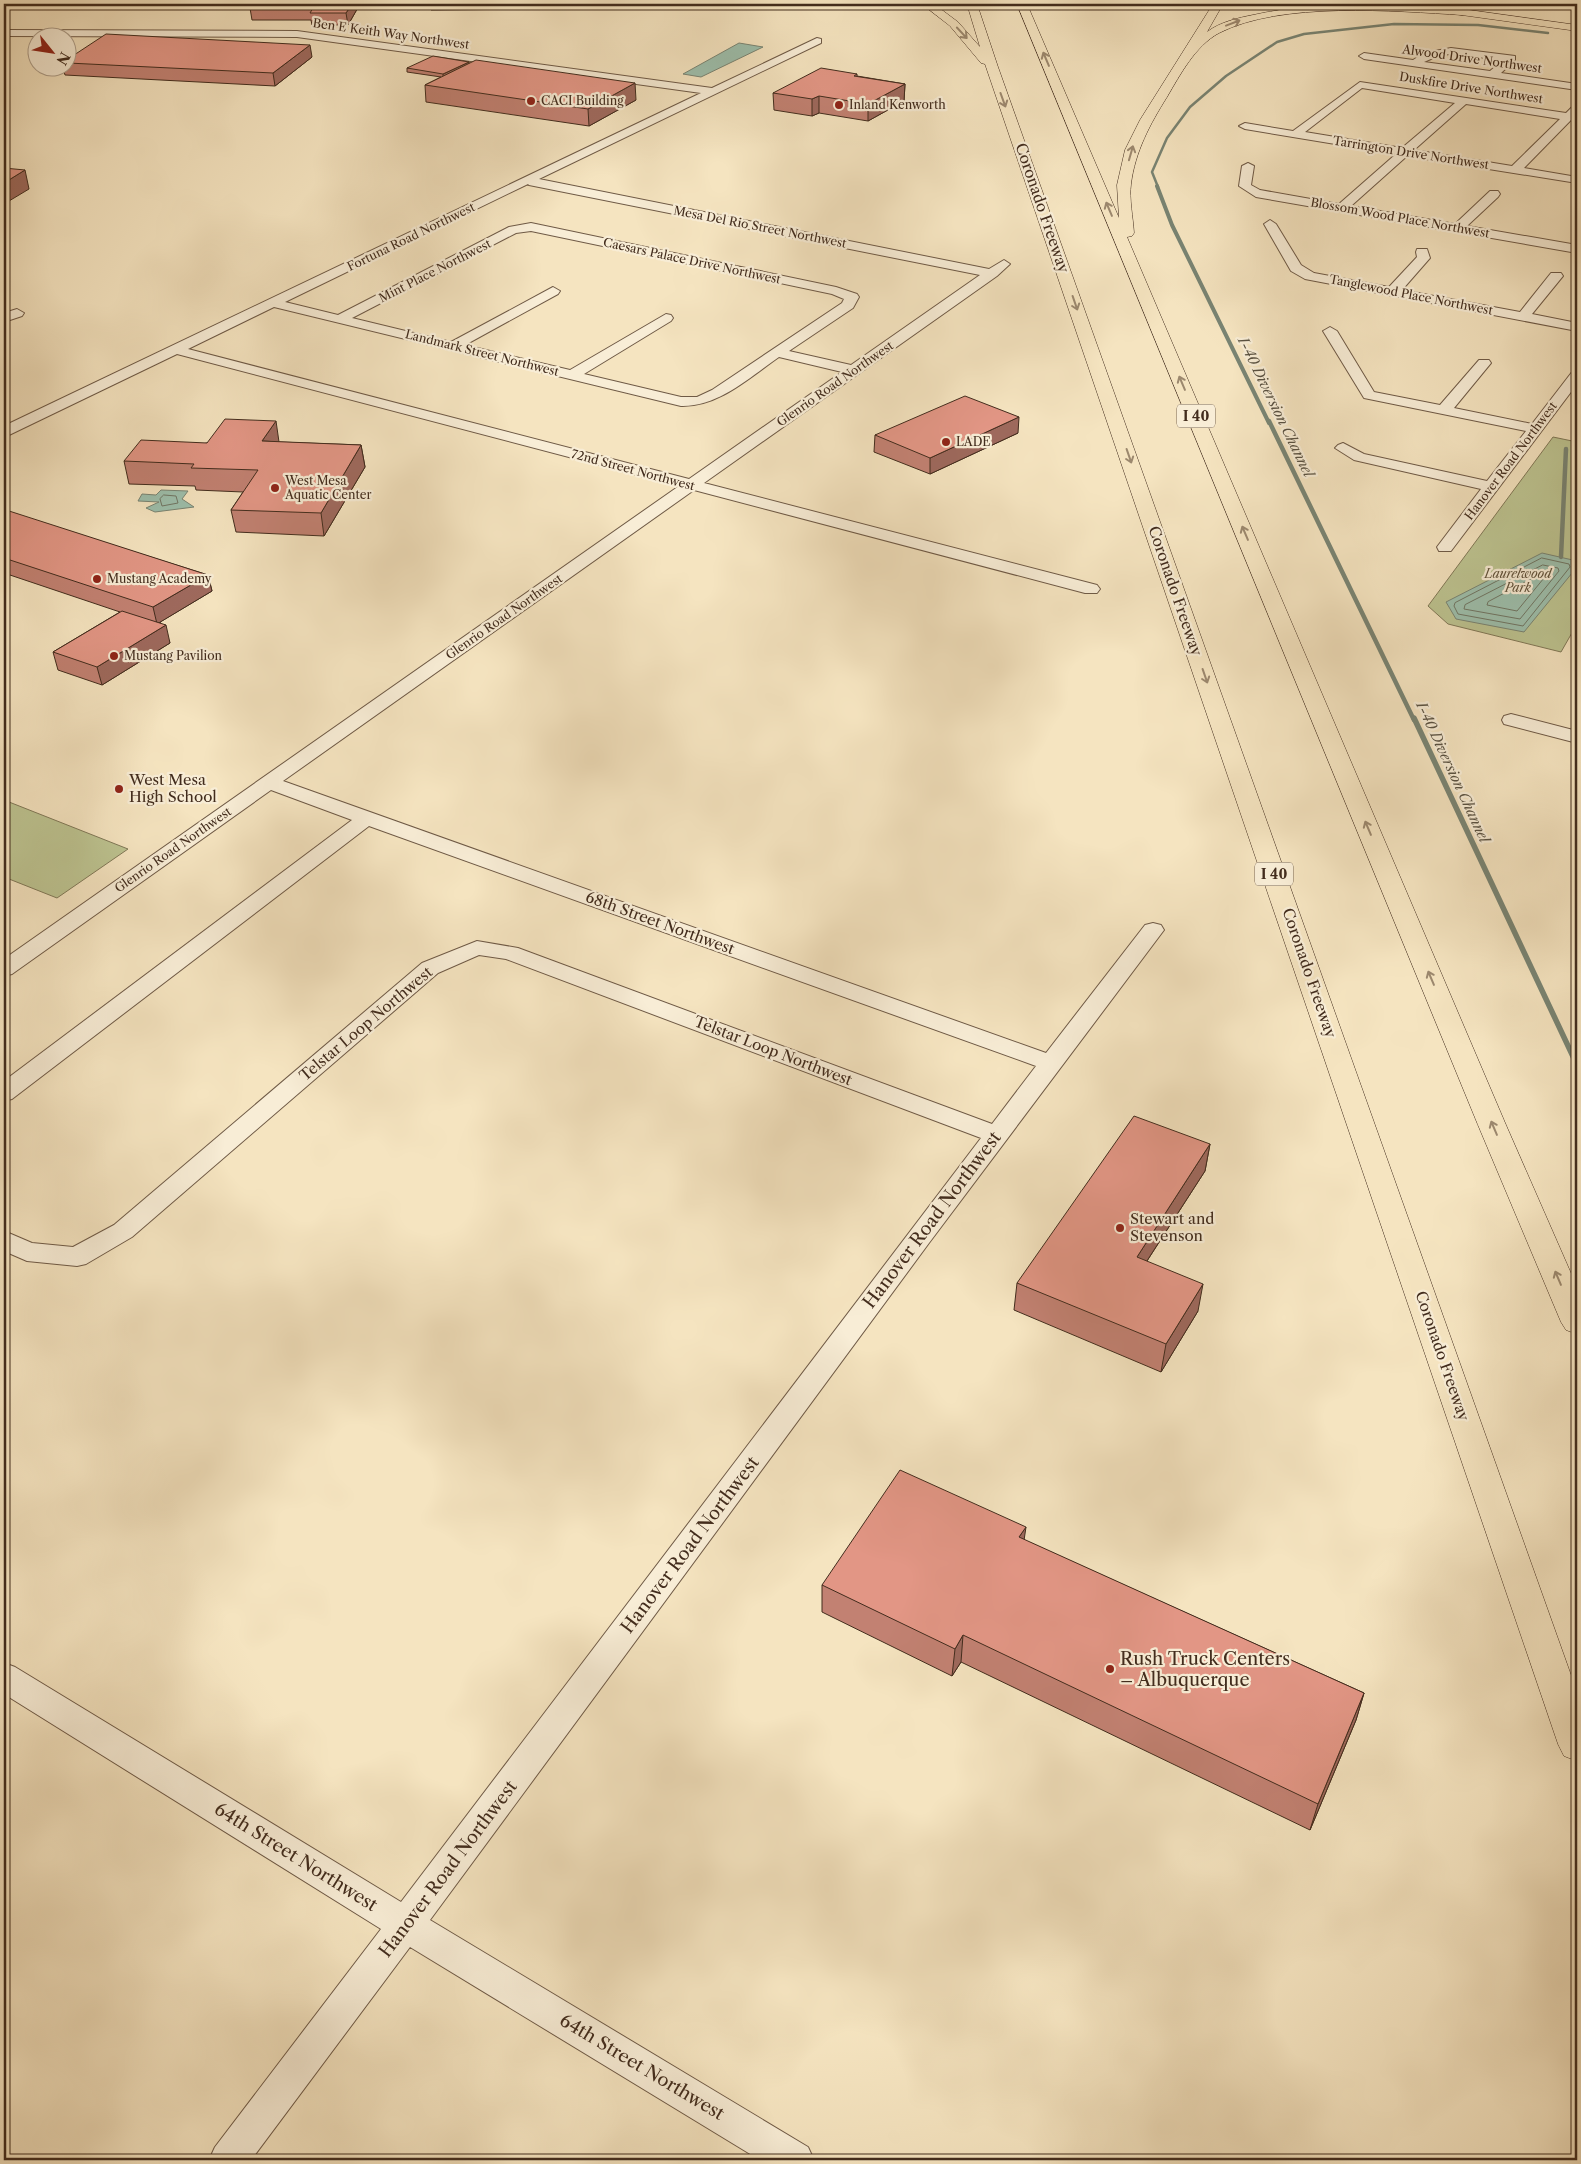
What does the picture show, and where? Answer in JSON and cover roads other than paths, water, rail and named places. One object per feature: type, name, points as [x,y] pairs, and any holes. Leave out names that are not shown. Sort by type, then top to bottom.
[{"type":"main road","points":[[927,4],[954,24],[992,67]]},
{"type":"main road","name":"Coronado Freeway","points":[[972,4],[992,67],[1577,1744]]},
{"type":"main road","name":"I 40","points":[[1022,4],[1488,1116],[1577,1322]]},
{"type":"main road","points":[[1128,254],[1124,185],[1132,150],[1146,120],[1218,4]]},
{"type":"main road","points":[[1404,4],[1577,28]]},
{"type":"main road","points":[[1452,4],[1577,21]]},
{"type":"main road","points":[[1182,63],[1205,38],[1224,26],[1241,20],[1278,12],[1318,7],[1364,6],[1463,12]]},
{"type":"street","name":"Ben E Keith Way Northwest","points":[[4,33],[297,34],[713,91]]},
{"type":"street","name":"Fortuna Road Northwest","points":[[4,432],[817,41]]},
{"type":"street","points":[[1415,64],[1429,54],[1439,52],[1472,53],[1511,58],[1492,75]]},
{"type":"street","name":"Alwood Drive Northwest","points":[[1364,56],[1577,87]]},
{"type":"street","name":"Duskfire Drive Northwest","points":[[1296,134],[1360,85],[1573,117]]},
{"type":"street","points":[[1341,208],[1464,100]]},
{"type":"street","points":[[1515,170],[1573,117],[1577,108]]},
{"type":"street","name":"Tarrington Drive Northwest","points":[[1245,126],[1577,180]]},
{"type":"street","name":"Blossom Wood Place Northwest","points":[[1248,166],[1245,186],[1249,190],[1577,249]]},
{"type":"street","name":"Mesa Del Rio Street Northwest","points":[[529,181],[998,269]]},
{"type":"street","points":[[1458,228],[1494,194]]},
{"type":"street","name":"Tanglewood Place Northwest","points":[[1270,224],[1296,268],[1310,276],[1577,327]]},
{"type":"street","name":"Caesars Palace Drive Northwest","points":[[531,227],[836,291],[852,297],[848,304],[776,352]]},
{"type":"street","name":"Mint Place Northwest","points":[[340,319],[513,230],[531,227]]},
{"type":"street","points":[[1392,292],[1424,258],[1422,252]]},
{"type":"street","name":"Glenrio Road Northwest","points":[[4,969],[998,269]]},
{"type":"street","points":[[1523,317],[1556,276]]},
{"type":"street","points":[[452,346],[553,291]]},
{"type":"street","name":"Landmark Street Northwest","points":[[273,303],[651,394],[668,400],[691,402],[712,398],[776,352]]},
{"type":"street","points":[[572,375],[666,318]]},
{"type":"street","points":[[1330,331],[1369,395],[1536,429]]},
{"type":"street","name":"72nd Street Northwest","points":[[176,350],[1091,589]]},
{"type":"street","points":[[776,352],[853,370]]},
{"type":"street","points":[[1444,410],[1484,363]]},
{"type":"street","name":"Hanover Road Northwest","points":[[1445,547],[1577,375]]},
{"type":"street","points":[[1343,448],[1359,457],[1492,487]]},
{"type":"street","points":[[1511,720],[1577,737]]},
{"type":"street","name":"68th Street Northwest","points":[[269,783],[1051,1063]]},
{"type":"street","points":[[4,1093],[367,818]]},
{"type":"street","name":"Hanover Road Northwest","points":[[228,2160],[406,1925],[996,1135],[1153,930]]},
{"type":"street","name":"Telstar Loop Northwest","points":[[4,1240],[27,1252],[76,1256],[123,1231],[430,968],[477,948],[510,953],[996,1135]]},
{"type":"street","name":"64th Street Northwest","points":[[4,1677],[406,1925],[795,2160]]},
{"type":"water","points":[[739,43],[763,47],[701,77],[683,74]]},
{"type":"water","points":[[161,490],[188,491],[182,499],[194,507],[155,512],[146,508],[159,502],[138,501],[142,494],[156,495]]},
{"type":"water","points":[[1542,553],[1577,561],[1577,567],[1524,632],[1456,619],[1446,602]]},
{"type":"waterway","name":"I-40 Diversion Channel","points":[[1158,187],[1152,172],[1167,138],[1190,107],[1226,76],[1277,42],[1304,34],[1394,24],[1478,25],[1548,33]]},
{"type":"waterway","name":"I-40 Diversion Channel","points":[[1157,186],[1172,225],[1269,423]]},
{"type":"waterway","name":"I-40 Diversion Channel","points":[[1269,421],[1414,720]]},
{"type":"waterway","points":[[1561,557],[1566,449]]},
{"type":"waterway","name":"I-40 Diversion Channel","points":[[1414,718],[1577,1065]]},
{"type":"place","name":"CACI Building","points":[[531,101]]},
{"type":"place","name":"Inland Kenworth","points":[[839,105]]},
{"type":"place","name":"LADE","points":[[946,442]]},
{"type":"place","name":"West Mesa Aquatic Center","points":[[275,488]]},
{"type":"place","name":"Mustang Academy","points":[[97,579]]},
{"type":"place","name":"Mustang Pavilion","points":[[114,656]]},
{"type":"place","name":"West Mesa High School","points":[[119,789]]},
{"type":"place","name":"Stewart and Stevenson","points":[[1120,1228]]},
{"type":"place","name":"Rush Truck Centers – Albuquerque","points":[[1110,1669]]},
{"type":"park label","name":"Laurelwood Park","points":[[1518,581]]}]
